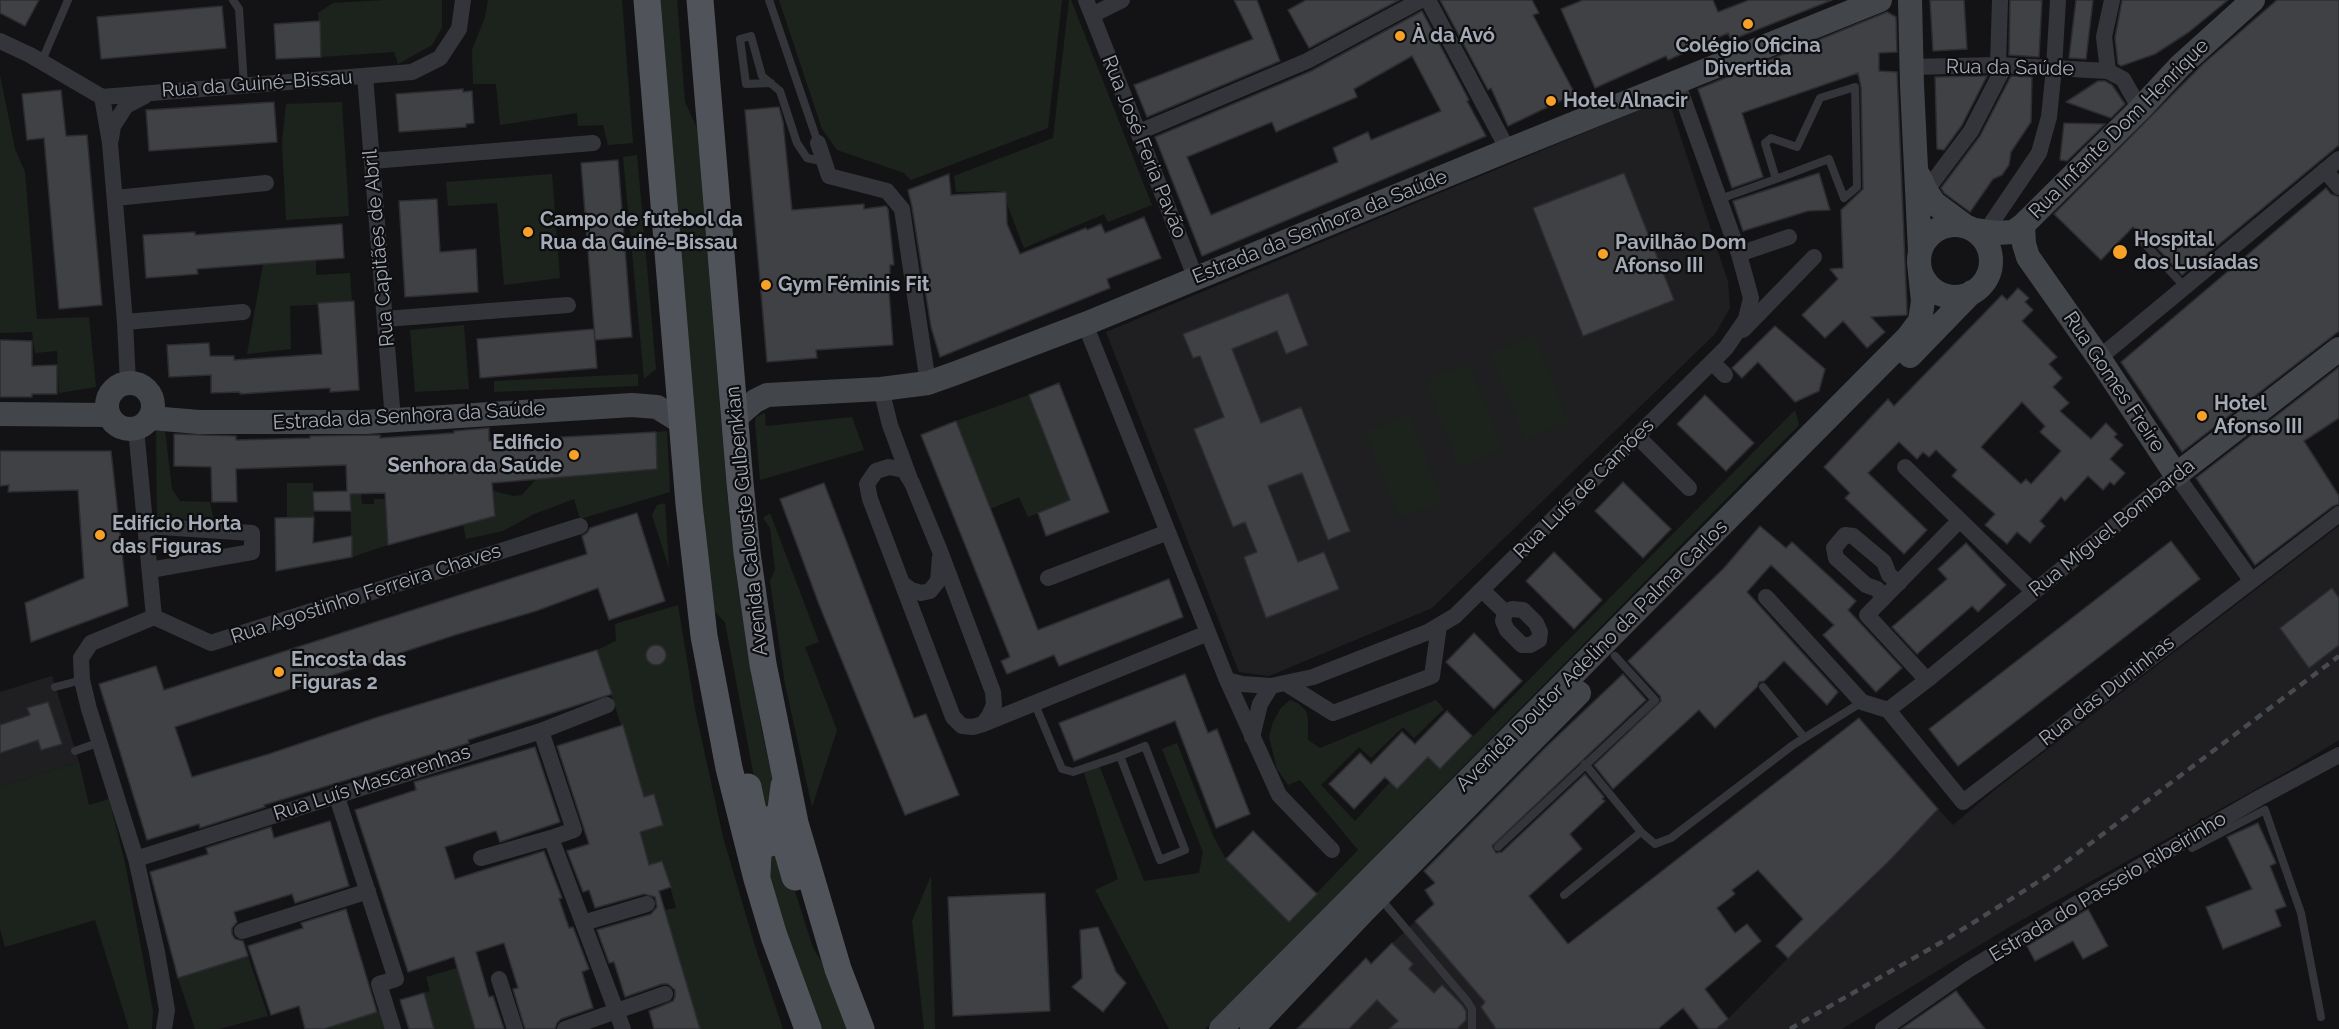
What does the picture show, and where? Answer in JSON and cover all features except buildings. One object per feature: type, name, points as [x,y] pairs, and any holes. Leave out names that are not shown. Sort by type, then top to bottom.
[{"type":"main road","points":[[647,0],[689,504],[704,636],[729,768],[757,879],[774,936],[808,1029]]},
{"type":"main road","points":[[683,0],[691,89],[712,142]]},
{"type":"main road","name":"Avenida Calouste Gulbenkian","points":[[700,0],[734,419],[747,552],[763,664],[795,823],[838,969],[861,1029]]},
{"type":"main road","points":[[704,636],[721,655],[753,811],[759,819],[769,822],[777,817],[784,796],[783,770]]},
{"type":"main road","points":[[757,879],[758,853],[763,845],[776,841],[786,846],[814,941],[838,969]]},
{"type":"street","name":"Rua da Guiné-Bissau","points":[[102,97],[412,72],[440,58],[459,29],[463,0]]},
{"type":"street","points":[[1089,7],[1122,0]]},
{"type":"street","points":[[1139,132],[1307,61],[1421,0]]},
{"type":"street","points":[[1428,0],[1508,150]]},
{"type":"street","name":"Avenida Doutor Adelino da Palma Carlos","points":[[1221,1029],[1908,337],[1920,321],[1923,301],[1911,67],[1910,0]]},
{"type":"street","points":[[1926,191],[1971,130],[2002,65],[2000,0]]},
{"type":"street","points":[[1975,229],[2039,153],[2049,117],[2058,0]]},
{"type":"street","points":[[2112,0],[2104,37],[2108,71],[2123,79],[2140,109]]},
{"type":"street","name":"Rua Infante Dom Henrique","points":[[1975,229],[2013,232],[2023,225],[2180,66],[2253,0]]},
{"type":"street","name":"Estrada da Senhora da Saúde","points":[[767,395],[881,389],[928,383],[1085,324],[1871,3],[1892,3],[1902,8],[1911,30]]},
{"type":"street","name":"Rua José Feria Pavão","points":[[1089,7],[1196,279]]},
{"type":"street","points":[[0,41],[102,97],[110,143],[128,383]]},
{"type":"street","name":"Rua da Saúde","points":[[1911,67],[2002,65],[2108,71]]},
{"type":"street","name":"Rua Capitães de Abril","points":[[365,76],[393,420]]},
{"type":"street","name":"Rua Luís de Camões","points":[[1677,82],[1748,281],[1751,298],[1746,319],[1726,348]]},
{"type":"street","points":[[110,143],[113,126],[126,106],[153,92]]},
{"type":"street","points":[[372,162],[593,143]]},
{"type":"street","points":[[818,143],[829,176],[887,191],[902,209],[928,383]]},
{"type":"street","points":[[2099,358],[2339,159]]},
{"type":"street","points":[[1916,168],[1934,203],[1975,229],[1983,237],[1991,257],[1986,278],[1976,290],[1961,296],[1949,296],[1938,292],[1929,285],[1923,275],[1920,258],[1927,239],[1937,230],[1950,225],[1975,229]]},
{"type":"street","points":[[2325,170],[2339,187]]},
{"type":"street","points":[[115,198],[266,183]]},
{"type":"street","name":"Rua Gomes Freire","points":[[2023,225],[2024,244],[2028,257],[2099,358],[2175,475],[2251,580]]},
{"type":"street","points":[[1739,254],[1789,237]]},
{"type":"street","name":"Rua Luís de Camões","points":[[1227,680],[1242,684],[1278,685],[1313,677],[1439,626],[1455,616],[1726,348],[1814,257]]},
{"type":"street","name":"Avenida Doutor Adelino da Palma Carlos","points":[[1252,1029],[1378,896],[1976,290],[2006,264],[2040,271]]},
{"type":"street","points":[[1748,281],[1760,293],[1777,296]]},
{"type":"street","points":[[385,319],[568,305]]},
{"type":"street","points":[[125,322],[243,312]]},
{"type":"street","points":[[1085,324],[1227,680],[1279,795],[1332,850]]},
{"type":"street","name":"Rua Miguel Bombarda","points":[[1888,710],[2175,475],[2339,349]]},
{"type":"street","points":[[1712,362],[1725,375]]},
{"type":"street","points":[[731,376],[767,395]]},
{"type":"street","points":[[632,405],[664,395],[680,380]]},
{"type":"street","points":[[144,423],[124,429],[107,415],[107,401],[119,386],[128,383],[139,385],[147,390],[153,407],[144,423],[146,526],[154,617],[91,642],[81,658],[81,680],[136,859],[157,952],[167,1010],[166,1029]]},
{"type":"street","points":[[881,389],[890,425],[993,692],[998,702],[1006,708],[1017,709]]},
{"type":"street","points":[[734,419],[755,401],[767,395]]},
{"type":"street","points":[[632,405],[657,407],[683,423]]},
{"type":"street","name":"Estrada da Senhora da Saúde","points":[[144,423],[365,422],[632,405]]},
{"type":"street","points":[[0,414],[107,415]]},
{"type":"street","points":[[1637,436],[1689,488]]},
{"type":"street","points":[[912,483],[904,471],[889,467],[876,471],[867,484],[870,499],[953,717],[962,726],[973,727],[983,724],[1208,633]]},
{"type":"street","points":[[1905,467],[2034,592]]},
{"type":"street","name":"Rua das Duninhas","points":[[1888,710],[1963,802],[2339,514]]},
{"type":"street","points":[[1927,680],[1867,615],[1960,520]]},
{"type":"street","points":[[146,526],[252,533],[252,552],[150,570]]},
{"type":"street","name":"Rua Agostinho Ferreira Chaves","points":[[154,617],[211,643],[580,526]]},
{"type":"street","points":[[1048,578],[1168,532]]},
{"type":"street","points":[[1884,598],[1877,589],[1866,585],[1836,558],[1834,548],[1845,535],[1853,536],[1884,562],[1889,575],[1899,583]]},
{"type":"street","points":[[902,583],[911,590],[921,593],[930,591],[938,581],[940,551]]},
{"type":"street","points":[[1482,590],[1505,612]]},
{"type":"street","points":[[916,621],[918,609],[924,600],[934,595],[946,597],[962,609]]},
{"type":"street","points":[[1766,597],[1862,702],[1888,710]]},
{"type":"street","name":"Rua Luís de Camões","points":[[1278,685],[1333,713],[1432,676],[1439,626]]},
{"type":"street","points":[[1252,736],[1260,704],[1278,685]]},
{"type":"street","points":[[983,724],[994,705],[993,692]]},
{"type":"street","name":"Rua Luís Mascarenhas","points":[[136,859],[541,730],[607,705]]},
{"type":"street","points":[[481,858],[574,830],[541,730]]},
{"type":"street","name":"Estrada do Passeio Ribeirinho","points":[[1883,1029],[1968,970],[2089,896],[2339,755]]},
{"type":"street","points":[[336,794],[396,979],[378,984],[393,1029]]},
{"type":"street","points":[[551,838],[623,1029]]},
{"type":"street","points":[[242,931],[368,891]]},
{"type":"street","points":[[583,923],[647,904]]},
{"type":"street","points":[[498,979],[515,1029]]},
{"type":"street","points":[[565,1029],[665,994]]},
{"type":"lane","points":[[41,63],[68,0]]},
{"type":"lane","points":[[233,0],[239,9],[244,85]]},
{"type":"lane","points":[[769,0],[818,143]]},
{"type":"lane","points":[[771,83],[746,84],[740,39],[751,36],[762,76],[771,83],[780,91],[797,143],[807,158],[825,162]]},
{"type":"lane","points":[[1720,199],[1776,179],[1829,159],[1844,198],[1857,187],[1855,87],[1820,98],[1797,147],[1771,138],[1765,143],[1776,179]]},
{"type":"lane","points":[[2143,242],[2185,287]]},
{"type":"lane","points":[[1498,847],[1654,700],[1615,656]]},
{"type":"lane","points":[[56,687],[81,680]]},
{"type":"lane","points":[[1763,687],[1804,737]]},
{"type":"lane","points":[[1034,702],[1062,768],[1073,772],[1145,746],[1185,850],[1160,860],[1120,756]]},
{"type":"lane","points":[[1585,764],[1641,832],[1655,844],[1671,838],[1804,737],[1862,702]]},
{"type":"lane","points":[[75,751],[100,742]]},
{"type":"lane","points":[[2189,838],[2192,848],[2265,810],[2301,913],[2321,1017]]},
{"type":"lane","points":[[1564,896],[1641,832]]},
{"type":"lane","points":[[1378,896],[1467,1001],[1472,1009],[1472,1029]]},
{"type":"shaded area","points":[[442,0],[442,28],[432,45],[398,64],[394,52],[321,57],[318,13],[333,3]]},
{"type":"shaded area","points":[[488,0],[622,0],[633,143],[608,145],[603,125],[578,126],[577,113],[500,125],[496,84],[473,84],[472,50],[485,17]]},
{"type":"shaded area","points":[[657,0],[677,0],[685,102],[697,128],[727,493],[737,582],[761,727],[776,794],[768,810],[757,793],[725,622],[712,609]]},
{"type":"shaded area","points":[[779,0],[1062,0],[1048,128],[911,180],[904,173],[837,150],[822,129]]},
{"type":"shaded area","points":[[1069,0],[1071,0],[1152,205],[1108,222],[1104,214],[1024,248],[1002,191],[956,192],[954,176],[1053,138]]},
{"type":"shaded area","points":[[0,75],[15,149],[25,172],[37,319],[89,317],[96,387],[59,393],[57,351],[35,353],[32,332],[0,333]]},
{"type":"shaded area","points":[[1668,98],[1728,282],[1730,308],[1715,334],[1432,608],[1269,676],[1239,672],[1106,332]]},
{"type":"shaded area","points":[[342,102],[349,216],[286,220],[282,142],[286,104]]},
{"type":"shaded area","points":[[637,155],[656,369],[644,379],[623,157]]},
{"type":"shaded area","name":"Campo de futebol da Rua da Guiné-Bissau","points":[[552,174],[560,278],[504,285],[497,203],[448,206],[446,182]]},
{"type":"shaded area","points":[[316,260],[316,275],[350,273],[352,303],[290,306],[291,349],[247,354],[263,264]]},
{"type":"shaded area","points":[[464,325],[469,389],[415,392],[410,330]]},
{"type":"shaded area","points":[[1534,335],[1569,421],[1525,439],[1490,353]]},
{"type":"shaded area","points":[[1469,363],[1503,450],[1459,467],[1425,381]]},
{"type":"shaded area","points":[[638,374],[638,386],[494,392],[494,381]]},
{"type":"shaded area","points":[[1029,395],[1070,500],[1028,517],[1019,497],[990,509],[956,421]]},
{"type":"shaded area","points":[[1795,410],[1799,425],[1205,1029],[1169,1029],[1095,890],[1118,879],[1084,773],[1099,765],[1144,881],[1199,873],[1203,852],[1162,749],[1177,743],[1214,838],[1226,859],[1290,921],[1358,850],[1300,780],[1288,785],[1277,769],[1269,737],[1273,722],[1281,708],[1290,700],[1299,704],[1306,711],[1308,740],[1320,748],[1436,700],[1444,709],[1414,738],[1403,727],[1371,758],[1359,747],[1321,785],[1355,821],[1390,782],[1397,789],[1428,757],[1441,769]]},
{"type":"shaded area","points":[[765,413],[766,426],[852,417],[864,450],[760,480],[755,422],[756,417]]},
{"type":"shaded area","points":[[1409,414],[1443,501],[1399,518],[1365,432]]},
{"type":"shaded area","points":[[156,431],[165,431],[172,489],[180,501],[210,502],[214,521],[157,518]]},
{"type":"shaded area","points":[[667,431],[670,492],[580,519],[574,499],[534,514],[503,531],[466,539],[463,524],[495,516],[493,491],[514,496],[522,495],[536,479],[657,469],[656,432]]},
{"type":"shaded area","points":[[287,483],[313,483],[314,517],[287,518]]},
{"type":"shaded area","points":[[361,493],[362,504],[374,504],[374,499],[385,499],[388,545],[352,557],[350,494]]},
{"type":"shaded area","points":[[665,503],[669,568],[652,515],[657,505]]},
{"type":"shaded area","points":[[770,513],[819,642],[805,647],[837,730],[812,807],[785,684],[770,581],[775,570],[770,528],[763,518]]},
{"type":"shaded area","points":[[2339,526],[2339,740],[2290,770],[2011,926],[1842,1029],[1716,1029],[1885,865],[1938,809],[1953,825],[1997,788]]},
{"type":"shaded area","points":[[678,605],[695,709],[723,837],[755,946],[783,1029],[700,1029],[665,910],[676,908],[663,861],[649,865],[640,832],[663,824],[654,794],[644,797],[597,650],[616,641],[615,624]]},
{"type":"shaded area","points":[[52,676],[79,762],[0,787],[0,692]]},
{"type":"shaded area","points":[[79,762],[89,805],[109,799],[125,863],[153,1011],[152,1029],[129,1029],[95,920],[5,947],[0,929],[0,787]]},
{"type":"shaded area","points":[[773,854],[785,860],[813,948],[828,972],[848,1029],[819,1029],[766,870],[767,860]]},
{"type":"shaded area","points":[[931,876],[935,1029],[924,1029],[912,921]]},
{"type":"shaded area","points":[[1427,910],[1451,940],[1513,1029],[1297,1029],[1366,958],[1372,963]]},
{"type":"shaded area","points":[[248,956],[268,1016],[219,1029],[195,1029],[178,978]]},
{"type":"shaded area","points":[[457,968],[475,1029],[434,1029],[424,993],[430,991],[426,977]]},
{"type":"shaded area","points":[[380,1011],[385,1029],[324,1029]]},
{"type":"railway","points":[[1790,1029],[1947,939],[2046,877],[2339,656]]},
{"type":"place","name":"Colégio Oficina Divertida","points":[[1748,24]]},
{"type":"place","name":"À da Avó","points":[[1400,36]]},
{"type":"place","name":"Hotel Alnacir","points":[[1551,101]]},
{"type":"place","name":"Campo de futebol da Rua da Guiné-Bissau","points":[[528,232]]},
{"type":"place","name":"Hospital dos Lusíadas","points":[[2120,252]]},
{"type":"place","name":"Pavilhão Dom Afonso III","points":[[1603,254]]},
{"type":"place","name":"Gym Féminis Fit","points":[[766,285]]},
{"type":"place","name":"Hotel Afonso III","points":[[2202,416]]},
{"type":"place","name":"Edificio Senhora da Saúde","points":[[574,455]]},
{"type":"place","name":"Edifício Horta das Figuras","points":[[100,535]]},
{"type":"place","name":"Encosta das Figuras 2","points":[[279,672]]}]
